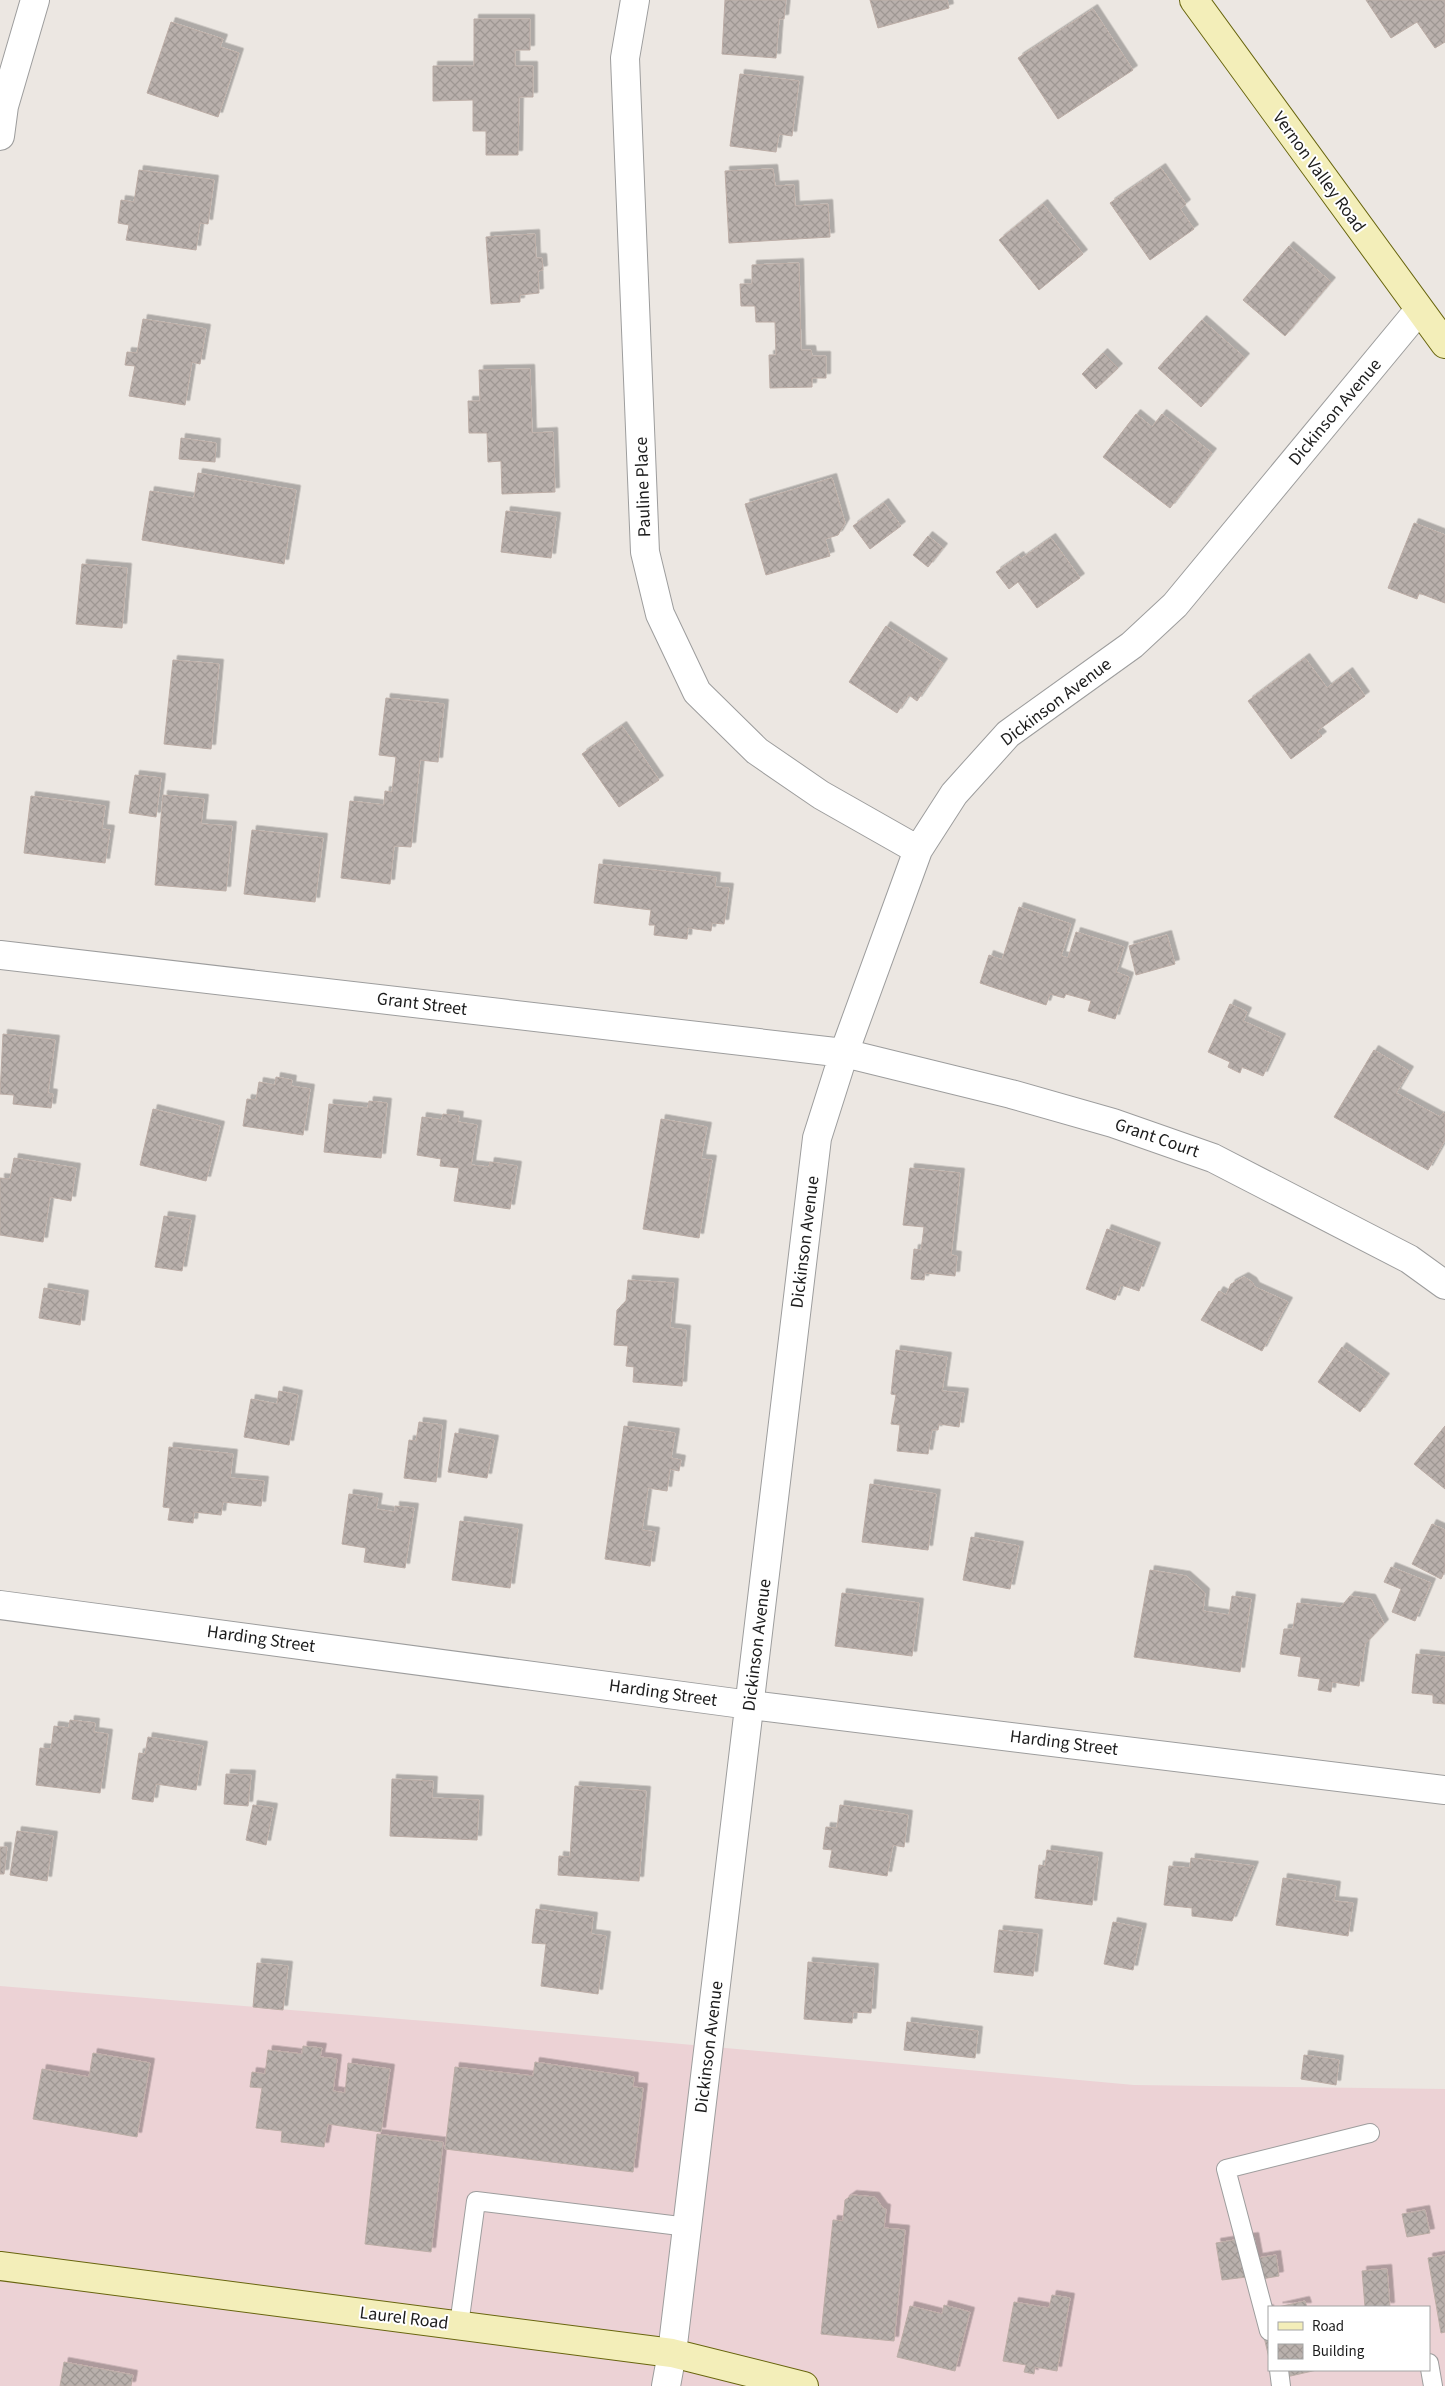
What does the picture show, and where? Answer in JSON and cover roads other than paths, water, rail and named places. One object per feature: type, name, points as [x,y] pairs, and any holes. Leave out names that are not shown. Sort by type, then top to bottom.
[{"type":"main road","name":"Vernon Valley Road","points":[[1194,0],[1445,344]]},
{"type":"main road","name":"Laurel Road","points":[[0,2266],[672,2352],[804,2386]]},
{"type":"street","points":[[0,136],[4,106],[35,0]]},
{"type":"street","name":"Pauline Place","points":[[636,0],[625,58],[645,552],[660,614],[697,692],[757,751],[821,795],[918,850]]},
{"type":"street","name":"Dickinson Avenue","points":[[666,2386],[688,2227],[817,1138],[844,1053],[918,850],[954,794],[1008,734],[1132,645],[1175,606],[1419,310]]},
{"type":"street","name":"Grant Street","points":[[0,955],[844,1053]]},
{"type":"street","name":"Grant Court","points":[[844,1053],[1012,1094],[1113,1123],[1213,1158],[1409,1259],[1445,1285]]},
{"type":"street","name":"Harding Street","points":[[0,1605],[750,1705],[1445,1790]]},
{"type":"lane","points":[[1268,2327],[1226,2169],[1370,2133]]},
{"type":"lane","points":[[459,2325],[476,2201],[688,2227]]},
{"type":"lane","points":[[1430,2369],[1433,2386]]},
{"type":"lane","points":[[1279,2371],[1281,2386]]}]
